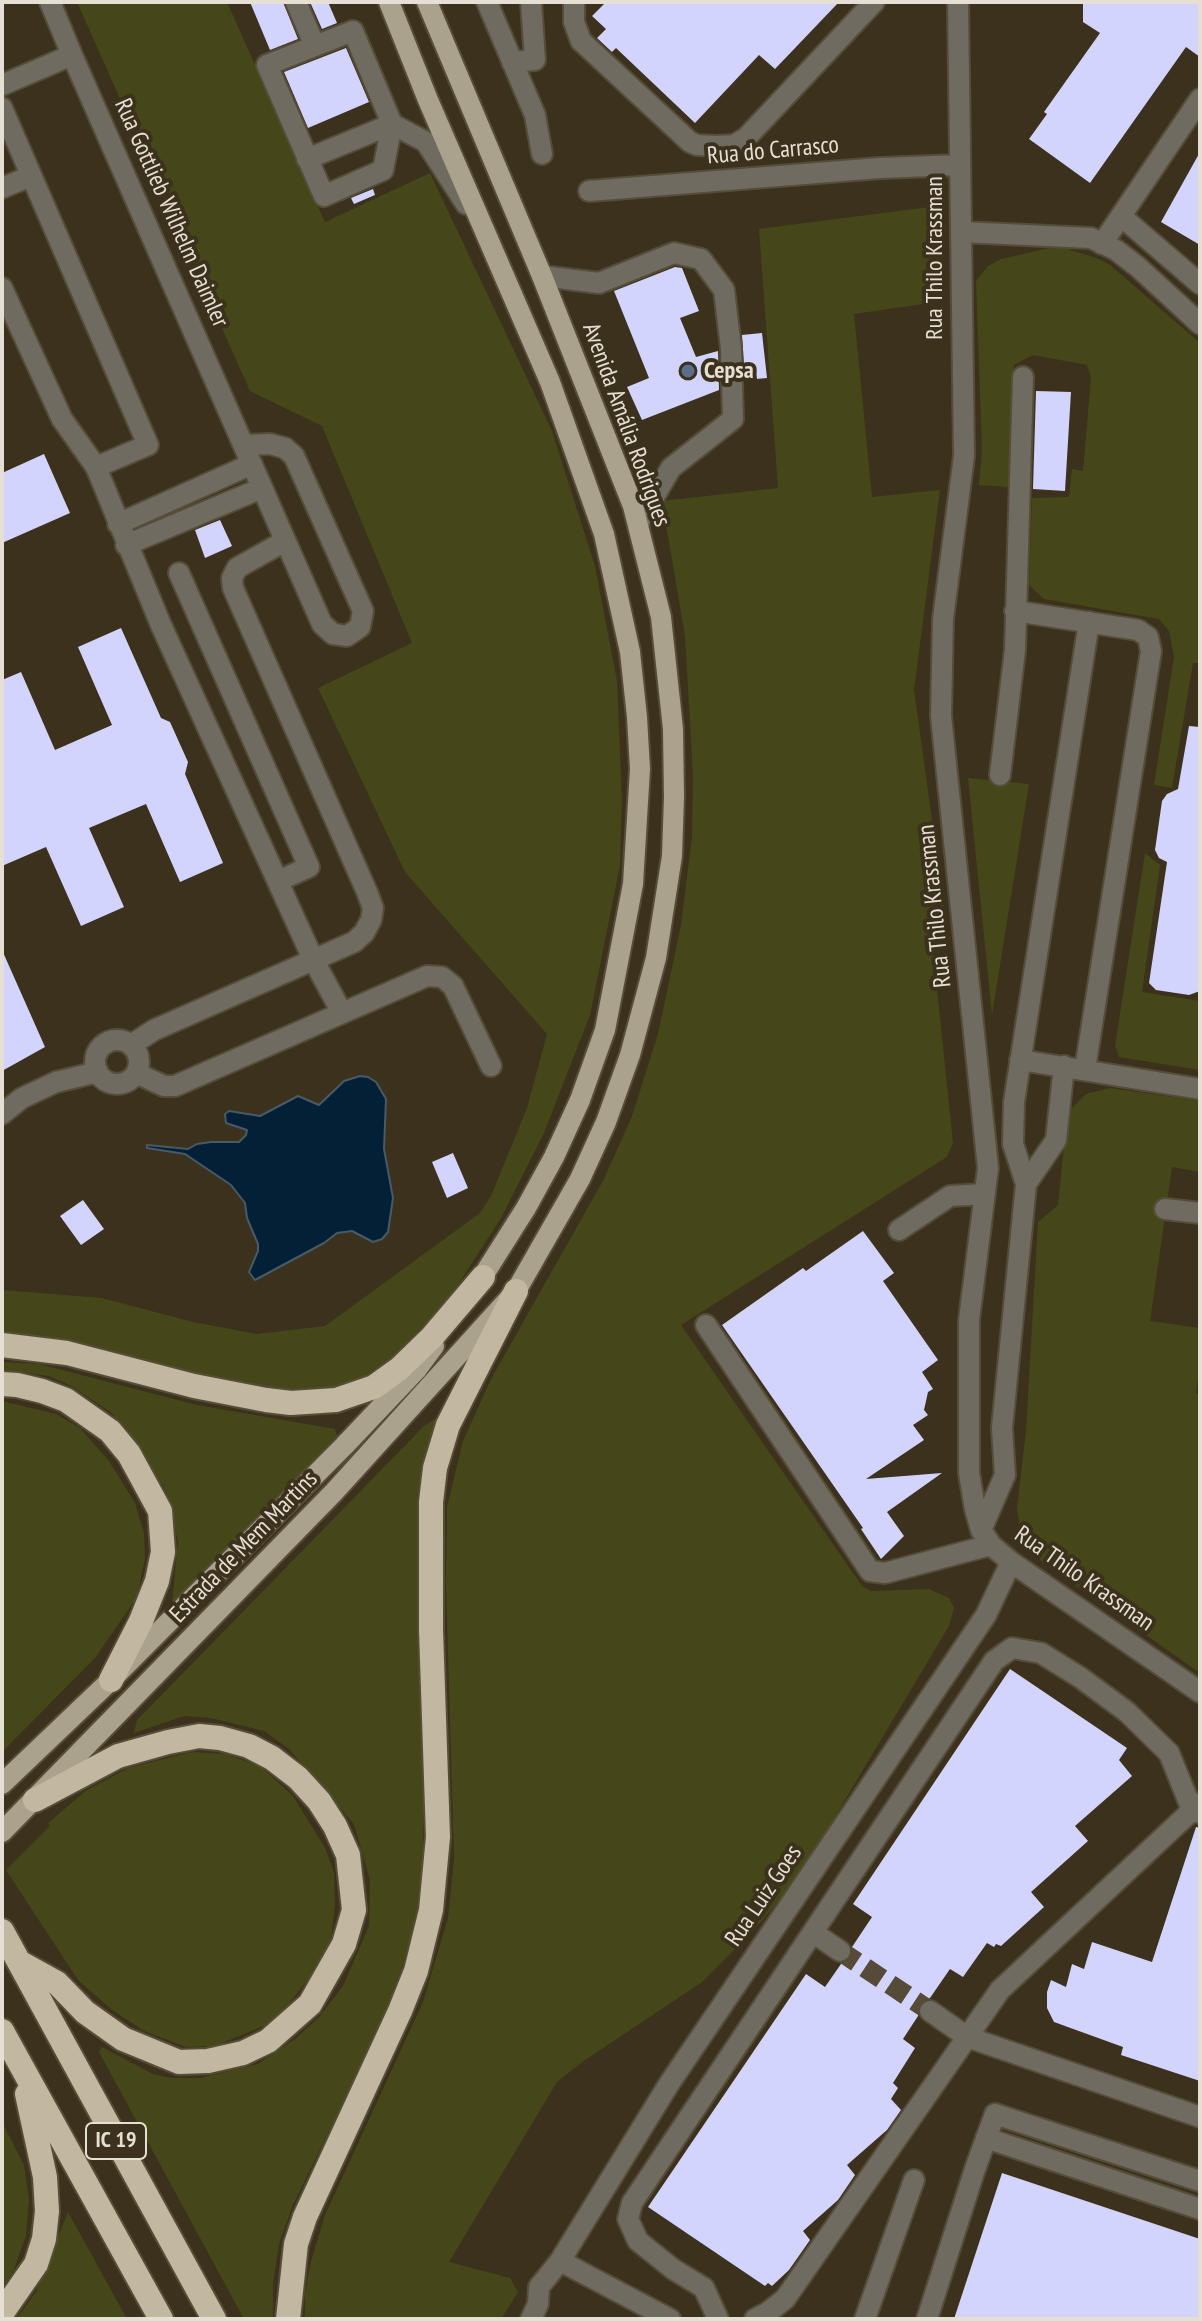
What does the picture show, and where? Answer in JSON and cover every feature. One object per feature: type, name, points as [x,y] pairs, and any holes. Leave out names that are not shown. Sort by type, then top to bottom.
[{"type":"highway","points":[[2,1345],[67,1353],[194,1386],[266,1400],[291,1403],[336,1400],[374,1387],[399,1369],[432,1337],[483,1277]]},
{"type":"highway","points":[[288,2319],[296,2244],[315,2192],[400,2011],[416,1971],[431,1910],[438,1837],[431,1630],[431,1502],[435,1468],[448,1425],[516,1291]]},
{"type":"highway","points":[[2,1384],[42,1391],[66,1400],[110,1431],[129,1454],[160,1511],[163,1552],[157,1581],[111,1680]]},
{"type":"highway","points":[[19,1962],[57,1983],[85,2012],[123,2039],[179,2062],[208,2061],[243,2053],[268,2041],[310,2004],[344,1944],[354,1910],[348,1855],[327,1813],[298,1778],[272,1758],[249,1746],[199,1736],[168,1742],[118,1756],[35,1800]]},
{"type":"highway","name":"IC 19","points":[[2,1931],[214,2319]]},
{"type":"highway","name":"IC 19","points":[[2,2031],[161,2319]]},
{"type":"highway","points":[[2,2313],[36,2264],[44,2239],[47,2211],[45,2177],[22,2068]]},
{"type":"main road","points":[[389,2],[550,382],[604,534],[630,652],[640,769],[633,884],[616,981],[596,1058],[554,1157],[483,1277]]},
{"type":"main road","name":"Avenida Amália Rodrigues","points":[[427,2],[542,276],[633,506],[661,617],[673,729],[672,856],[665,910],[644,1011],[606,1122],[568,1201],[516,1291]]},
{"type":"main road","name":"Estrada de Mem Martins","points":[[9,1777],[111,1680],[407,1380],[483,1277]]},
{"type":"main road","name":"Estrada de Mem Martins","points":[[2,1832],[334,1492],[516,1291]]},
{"type":"street","name":"Rua Gottlieb Wilhelm Daimler","points":[[50,2],[322,624],[333,634],[347,636],[360,627],[363,611],[294,456],[285,448],[270,444],[248,454]]},
{"type":"street","points":[[296,2],[315,46]]},
{"type":"street","points":[[487,2],[535,115],[542,154]]},
{"type":"street","points":[[512,62],[535,60],[531,2]]},
{"type":"street","points":[[574,2],[574,22],[581,41],[690,142],[717,146],[734,145],[746,138],[874,2]]},
{"type":"street","name":"Rua Thilo Krassman","points":[[958,2],[964,456],[943,619],[941,716],[988,1168],[969,1334],[969,1473],[986,1537],[1011,1562],[1200,1692]]},
{"type":"street","points":[[353,31],[392,124],[383,170],[324,196],[267,65],[315,46],[353,31]]},
{"type":"street","points":[[2,85],[72,55]]},
{"type":"street","points":[[1102,244],[1200,99]]},
{"type":"street","points":[[2,108],[148,445],[96,467]]},
{"type":"street","points":[[307,159],[392,124],[416,134],[435,152],[494,253]]},
{"type":"street","name":"Rua do Carrasco","points":[[589,191],[880,168],[960,165]]},
{"type":"street","points":[[2,188],[31,176]]},
{"type":"street","points":[[1122,217],[1200,284]]},
{"type":"street","points":[[961,232],[1091,238],[1138,267],[1200,324]]},
{"type":"street","points":[[542,276],[599,283],[674,253],[701,259],[724,290],[731,348],[733,419],[671,468],[638,524]]},
{"type":"street","points":[[2,288],[62,419],[96,467],[126,545],[208,729],[313,959],[342,1013]]},
{"type":"street","points":[[1000,775],[1015,650],[1023,377]]},
{"type":"street","points":[[118,524],[248,454]]},
{"type":"street","points":[[126,545],[262,488]]},
{"type":"street","points":[[131,1045],[154,1030],[354,942],[364,933],[371,920],[373,908],[233,588],[232,578],[237,568],[285,541]]},
{"type":"street","points":[[179,573],[309,867],[278,881]]},
{"type":"street","points":[[1015,611],[1138,630],[1148,637],[1151,651],[1074,1067],[1056,1140],[1026,1184]]},
{"type":"street","points":[[706,1325],[870,1571],[885,1573],[986,1537],[1005,1475],[1002,1428],[1026,1184],[1013,1144],[1014,1102],[1089,622]]},
{"type":"street","points":[[208,729],[241,715]]},
{"type":"street","points":[[136,1073],[164,1086],[175,1086],[427,976],[442,977],[453,986],[491,1066]]},
{"type":"street","points":[[117,1040],[131,1045],[138,1055],[136,1073],[126,1082],[113,1083],[102,1077],[96,1057],[103,1045],[117,1040]]},
{"type":"street","points":[[1020,1060],[1200,1089]]},
{"type":"street","points":[[2,1114],[22,1098],[56,1082],[98,1072]]},
{"type":"street","points":[[899,1230],[950,1196],[985,1194]]},
{"type":"street","points":[[1165,1209],[1200,1213]]},
{"type":"street","name":"Rua Luiz Goes","points":[[531,2319],[538,2304],[539,2287],[560,2261],[669,2084],[986,1615],[1011,1562]]},
{"type":"street","points":[[718,2319],[704,2288],[673,2269],[638,2241],[628,2219],[632,2203],[994,1661],[1012,1648],[1041,1653],[1127,1712],[1169,1753],[1197,1809],[1000,1990],[785,2299],[755,2319]]},
{"type":"street","points":[[814,1933],[840,1951]]},
{"type":"street","points":[[930,2011],[967,2037],[1200,2117]]},
{"type":"street","points":[[927,2319],[995,2114],[1200,2181]]},
{"type":"street","points":[[986,2138],[1200,2209]]},
{"type":"street","points":[[865,2319],[914,2180]]},
{"type":"street","points":[[560,2261],[670,2319]]},
{"type":"shaded area","points":[[77,2],[227,2],[325,222],[430,173],[552,431],[595,566],[617,681],[622,800],[620,865],[590,1015],[544,1133],[501,1218],[447,1302],[384,1365],[353,1382],[315,1392],[271,1389],[194,1374],[73,1342],[2,1333],[2,1290],[102,1298],[193,1322],[257,1334],[325,1326],[480,1213],[491,1196],[527,1108],[547,1034],[405,872],[318,688],[412,643],[322,426],[250,391]]},
{"type":"shaded area","points":[[937,206],[944,301],[854,314],[872,497],[940,490],[914,690],[944,906],[930,922],[953,1143],[947,1157],[681,1325],[862,1586],[871,1591],[929,1589],[949,1598],[954,1608],[949,1626],[799,1877],[753,1931],[702,1982],[557,2082],[449,2262],[510,2278],[518,2292],[501,2319],[305,2319],[310,2265],[325,2215],[423,2002],[448,1918],[454,1859],[446,1583],[447,1507],[463,1441],[491,1379],[604,1179],[632,1116],[658,1034],[681,925],[692,837],[693,776],[685,636],[662,501],[778,488],[759,229]]},
{"type":"shaded area","points":[[1058,246],[1110,265],[1200,343],[1200,663],[1193,663],[1172,788],[1154,785],[1174,657],[1169,631],[1159,619],[1044,599],[1029,585],[1032,498],[1069,497],[1072,469],[1083,471],[1091,377],[1087,365],[1033,355],[1014,365],[1008,487],[979,485],[982,450],[976,281],[988,266],[1001,259]]},
{"type":"shaded area","points":[[968,778],[1029,784],[992,1015]]},
{"type":"shaded area","points":[[1145,853],[1160,865],[1142,992],[1200,1001],[1200,1070],[1119,1057],[1115,1046]]},
{"type":"shaded area","points":[[1110,1088],[1200,1101],[1200,1172],[1172,1167],[1150,1321],[1200,1328],[1196,1393],[1200,1394],[1200,1673],[1042,1562],[1021,1534],[1017,1508],[1026,1431],[1038,1222],[1058,1205],[1067,1117],[1071,1109],[1086,1094]]},
{"type":"shaded area","points":[[2,1362],[39,1364],[197,1405],[335,1429],[337,1436],[172,1603],[178,1542],[167,1493],[146,1459],[112,1413],[71,1386],[49,1376],[2,1370]]},
{"type":"shaded area","points":[[2,1401],[56,1414],[80,1428],[109,1461],[135,1503],[144,1533],[145,1558],[137,1597],[95,1658],[2,1752]]},
{"type":"shaded area","points":[[438,1417],[417,1496],[423,1875],[417,1915],[379,2029],[292,2207],[279,2244],[273,2283],[273,2319],[244,2319],[99,2052],[102,2047],[153,2074],[171,2078],[200,2078],[258,2064],[295,2039],[319,2017],[343,1986],[369,1926],[370,1880],[354,1824],[289,1749],[264,1731],[211,1718],[184,1716],[134,1733],[137,1720],[424,1426]]},
{"type":"shaded area","points":[[192,1752],[227,1754],[261,1767],[293,1796],[325,1848],[334,1872],[335,1905],[331,1939],[309,1978],[288,2005],[266,2025],[215,2046],[186,2047],[144,2031],[111,2009],[78,1980],[6,1870],[50,1826],[48,1823],[87,1790],[128,1768]]},
{"type":"shaded area","points":[[2,2122],[24,2165],[29,2199],[26,2235],[14,2270],[2,2289]]},
{"type":"shaded area","points":[[68,2212],[127,2319],[16,2319],[36,2292]]},
{"type":"water","points":[[360,1076],[376,1082],[386,1099],[384,1149],[393,1198],[388,1232],[382,1239],[373,1242],[352,1231],[337,1233],[255,1280],[249,1272],[258,1244],[247,1218],[245,1203],[231,1185],[185,1154],[147,1148],[147,1145],[188,1149],[211,1142],[239,1142],[247,1130],[226,1123],[225,1114],[229,1111],[260,1116],[298,1096],[319,1105],[344,1081]]},
{"type":"building","points":[[250,2],[283,2],[298,39],[270,50]]},
{"type":"building","points":[[310,2],[328,2],[337,23],[322,29]]},
{"type":"building","points":[[606,2],[839,2],[775,69],[759,55],[695,123],[616,48],[612,52],[597,38],[606,29],[592,16]]},
{"type":"building","points":[[1083,2],[1200,2],[1200,57],[1186,47],[1090,183],[1029,139],[1047,114],[1044,112],[1100,33],[1083,22]]},
{"type":"building","points":[[346,48],[369,102],[308,128],[284,72]]},
{"type":"building","points":[[1200,152],[1200,245],[1161,222]]},
{"type":"building","points":[[373,189],[375,195],[354,204],[351,198]]},
{"type":"building","points":[[675,267],[682,268],[699,311],[680,318],[696,357],[718,351],[719,390],[642,420],[627,387],[649,378],[614,291]]},
{"type":"building","points":[[762,333],[767,378],[745,380],[742,335]]},
{"type":"building","points":[[1036,391],[1071,392],[1065,491],[1033,489]]},
{"type":"building","points":[[44,454],[70,513],[2,543],[2,473]]},
{"type":"building","points":[[220,520],[232,546],[205,558],[195,530]]},
{"type":"building","points":[[121,628],[161,718],[170,722],[188,762],[185,774],[223,863],[180,882],[146,804],[89,828],[124,907],[81,926],[46,847],[2,866],[2,680],[21,672],[55,750],[112,725],[78,647]]},
{"type":"building","points":[[1189,726],[1200,727],[1200,991],[1189,995],[1156,990],[1149,983],[1167,862],[1159,858],[1155,850],[1162,801],[1167,794],[1178,789]]},
{"type":"building","points":[[2,950],[45,1047],[2,1071]]},
{"type":"building","points":[[453,1153],[468,1188],[447,1198],[432,1162]]},
{"type":"building","points":[[83,1200],[104,1229],[81,1245],[60,1216]]},
{"type":"building","points":[[863,1231],[894,1273],[883,1281],[938,1360],[922,1372],[933,1389],[928,1392],[924,1410],[928,1415],[913,1425],[924,1440],[866,1479],[942,1473],[887,1512],[904,1536],[881,1559],[863,1528],[722,1325],[803,1268],[806,1271]]},
{"type":"building","points":[[1010,1669],[1127,1748],[1119,1760],[1132,1776],[1075,1826],[1088,1841],[1031,1892],[1044,1907],[1001,1946],[996,1944],[994,1947],[987,1943],[963,1977],[950,1969],[930,1998],[920,2003],[918,2016],[903,2039],[915,2048],[893,2083],[898,2088],[891,2099],[901,2110],[887,2130],[847,2165],[855,2175],[838,2200],[803,2231],[810,2240],[789,2270],[772,2286],[768,2283],[765,2286],[648,2207],[806,1974],[825,1987],[841,1964],[851,1958],[852,1947],[872,1917],[853,1904]]},
{"type":"building","points":[[1196,1827],[1200,1828],[1200,2081],[1121,2055],[1123,2047],[1054,2022],[1047,2008],[1051,1980],[1066,1987],[1072,1964],[1084,1969],[1092,1942],[1152,1962]]},
{"type":"building","points":[[1002,2173],[1200,2239],[1200,2319],[954,2319]]},
{"type":"tunnel","points":[[840,1951],[930,2011]]},
{"type":"place","name":"Cepsa","points":[[688,371]]}]
